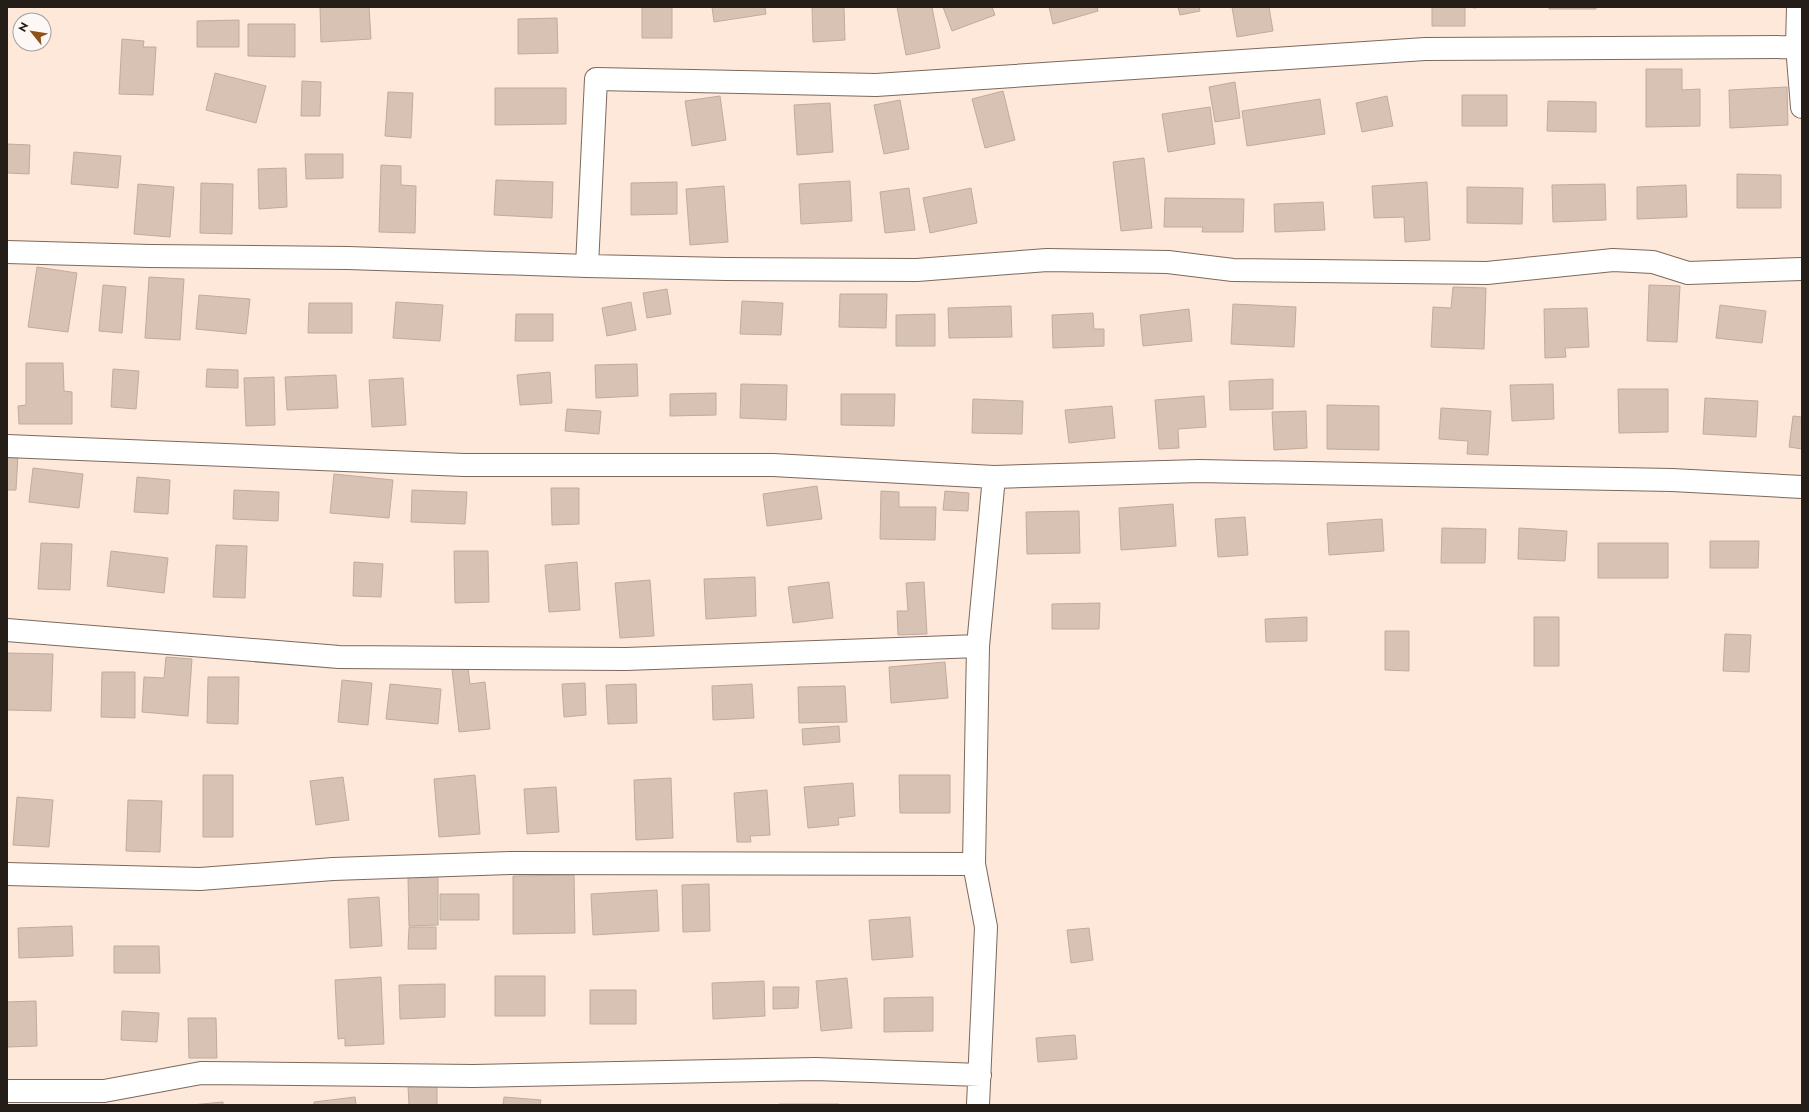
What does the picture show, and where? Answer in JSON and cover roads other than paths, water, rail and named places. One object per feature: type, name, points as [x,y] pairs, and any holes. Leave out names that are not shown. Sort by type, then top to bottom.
[{"type":"street","points":[[1798,7],[1802,107]]},
{"type":"street","points":[[587,266],[596,79],[876,85],[1425,49],[1800,46]]},
{"type":"street","points":[[7,252],[150,256],[348,258],[587,266],[917,270],[1047,260],[1168,262],[1233,270],[1488,273],[1613,260],[1652,262],[1688,273],[1802,269]]},
{"type":"street","points":[[7,446],[464,465],[773,465],[994,477],[1198,471],[1672,480],[1802,487]]},
{"type":"street","points":[[978,1105],[986,927],[974,864],[978,646],[994,477]]},
{"type":"street","points":[[7,630],[340,657],[626,659],[978,646]]},
{"type":"street","points":[[7,874],[200,879],[333,869],[511,863],[974,864]]},
{"type":"street","points":[[7,1091],[104,1091],[201,1073],[473,1076],[816,1069],[980,1075]]}]
